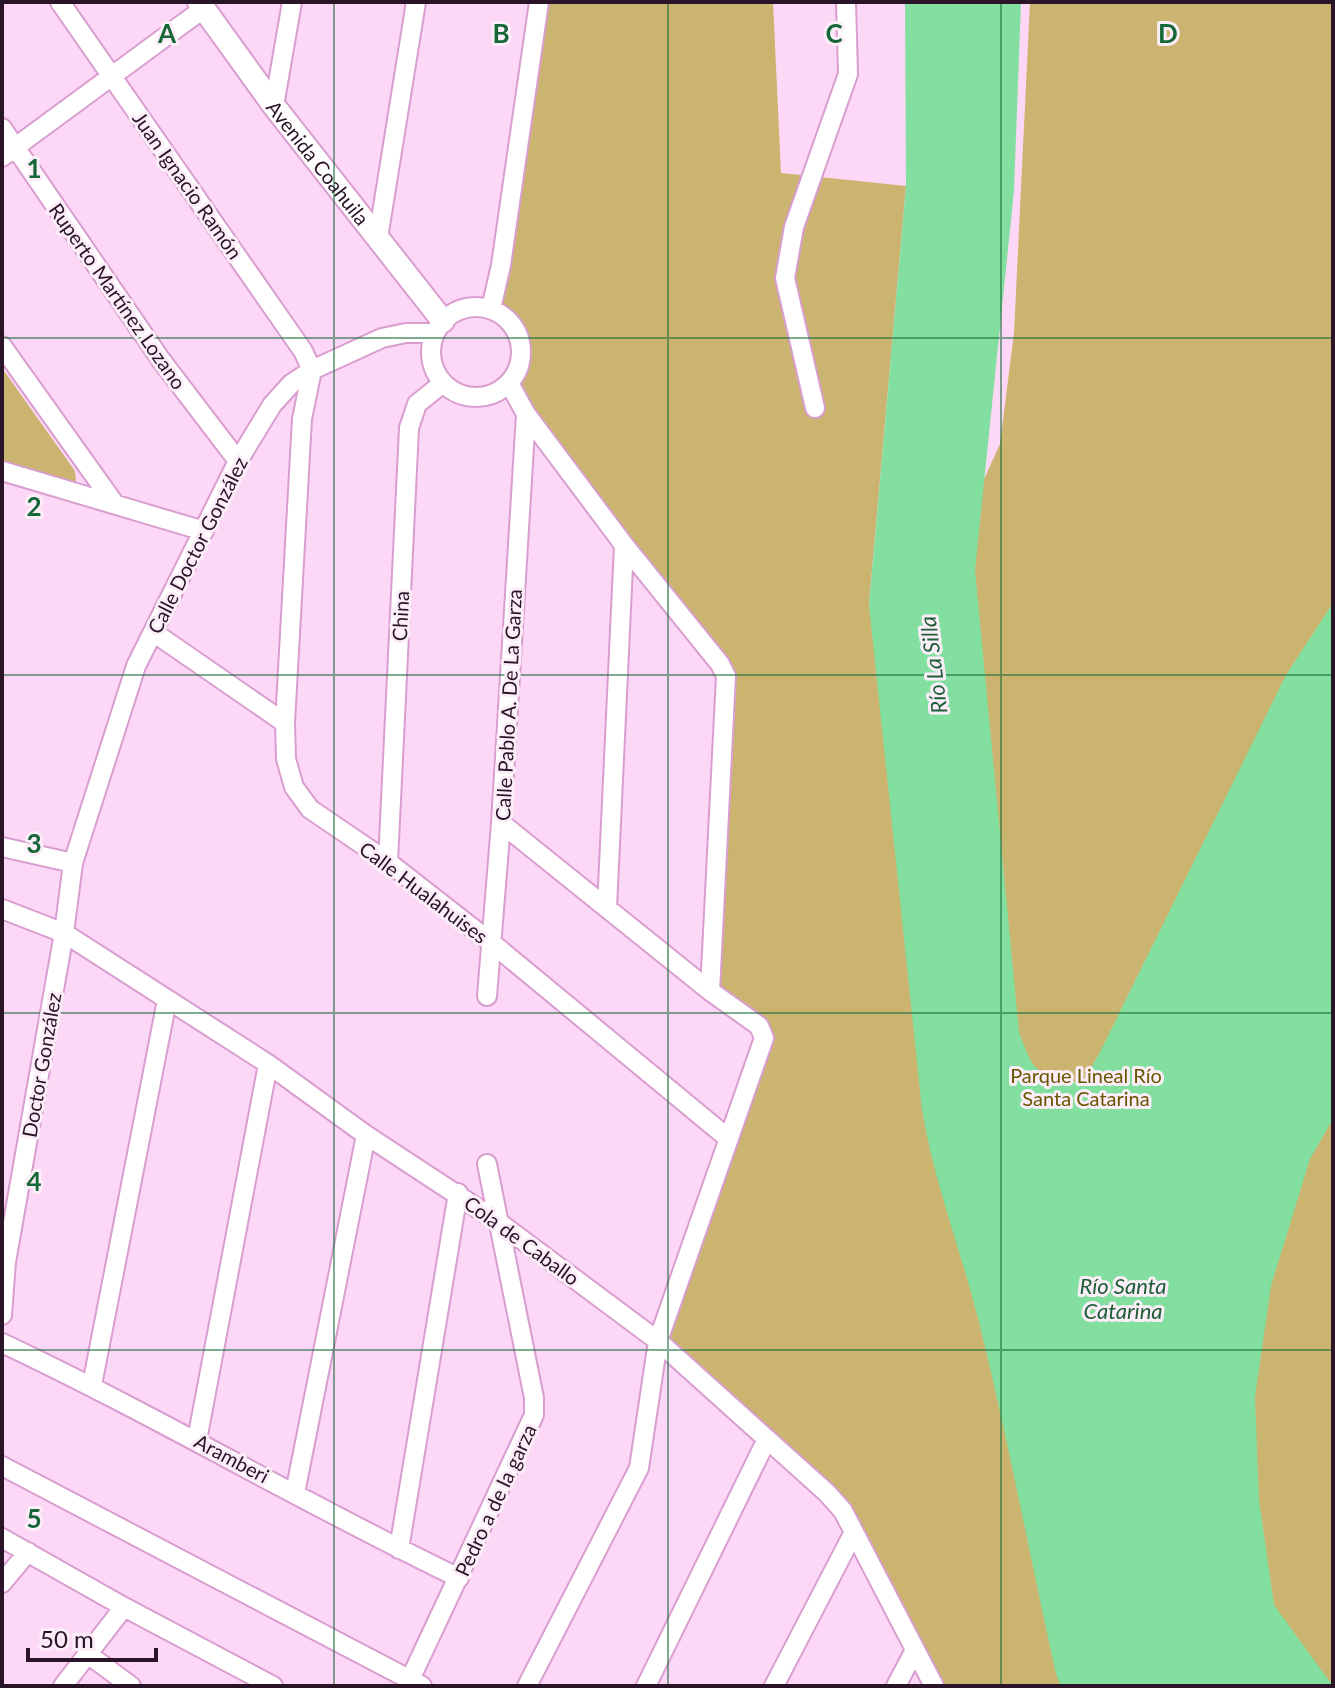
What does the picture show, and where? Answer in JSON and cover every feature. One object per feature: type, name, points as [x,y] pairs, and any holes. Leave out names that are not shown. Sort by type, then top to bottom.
[{"type":"street","name":"Juan Ignacio Ramón","points":[[60,2],[303,351],[312,370]]},
{"type":"street","points":[[274,106],[292,2]]},
{"type":"street","points":[[378,238],[416,2]]},
{"type":"street","points":[[491,309],[501,265],[539,2]]},
{"type":"street","points":[[815,408],[785,278],[794,227],[848,74],[846,2]]},
{"type":"street","points":[[9,152],[201,5]]},
{"type":"street","name":"Avenida Coahuila","points":[[201,5],[274,106],[378,238],[439,327]]},
{"type":"street","name":"Ruperto Martínez Lozano","points":[[2,128],[9,152],[238,461]]},
{"type":"street","points":[[469,307],[491,309],[511,323],[519,337],[520,361],[509,383],[496,393],[480,397],[456,393],[443,383],[432,361],[431,347],[439,327],[455,312],[469,307]]},
{"type":"street","name":"Calle Doctor González","points":[[73,863],[136,666],[238,461],[272,405],[291,384],[312,370],[382,338],[439,327]]},
{"type":"street","points":[[2,346],[114,503]]},
{"type":"street","name":"Calle Hualahuises","points":[[312,370],[302,419],[285,723],[286,759],[299,797],[310,809],[388,862],[493,944],[729,1139]]},
{"type":"street","name":"China","points":[[388,862],[409,428],[417,404],[443,383]]},
{"type":"street","points":[[509,383],[526,414],[624,545],[725,672],[727,681],[710,991]]},
{"type":"street","name":"Calle Pablo A. De La Garza","points":[[487,996],[493,944],[526,414]]},
{"type":"street","points":[[2,471],[204,531]]},
{"type":"street","points":[[607,908],[624,545]]},
{"type":"street","points":[[153,632],[285,723]]},
{"type":"street","points":[[501,823],[710,991],[759,1026],[764,1034],[763,1045],[658,1341],[639,1468],[527,1686]]},
{"type":"street","points":[[2,847],[73,863]]},
{"type":"street","name":"Doctor González","points":[[2,1315],[6,1262],[64,933],[73,863]]},
{"type":"street","name":"Cola de Caballo","points":[[2,909],[64,933],[268,1064],[366,1135],[458,1193],[658,1341],[827,1493],[843,1511],[934,1686]]},
{"type":"street","points":[[92,1385],[167,1000]]},
{"type":"street","points":[[197,1440],[268,1064]]},
{"type":"street","points":[[295,1493],[366,1135]]},
{"type":"street","name":"Pedro a de la garza","points":[[413,1684],[534,1415],[534,1398],[487,1164]]},
{"type":"street","points":[[399,1549],[458,1193]]},
{"type":"street","name":"Aramberi","points":[[2,1343],[92,1385],[459,1578]]},
{"type":"street","points":[[646,1686],[767,1439]]},
{"type":"street","points":[[2,1466],[413,1684]]},
{"type":"street","points":[[774,1686],[854,1532]]},
{"type":"street","points":[[2,1538],[273,1686]]},
{"type":"street","points":[[2,1583],[28,1552]]},
{"type":"street","points":[[63,1686],[124,1607]]},
{"type":"street","points":[[896,1686],[915,1650]]},
{"type":"street","points":[[89,1655],[131,1686]]},
{"type":"green space","name":"Parque Lineal Río Santa Catarina","points":[[539,2],[773,2],[781,173],[906,186],[869,604],[906,651],[1000,444],[1014,333],[1030,2],[1333,2],[1333,1686],[934,1686],[843,1511],[658,1341],[764,1038],[710,991],[727,681],[509,383],[518,363],[519,345],[512,328],[498,312]]},
{"type":"green space","points":[[2,368],[75,471],[76,483],[2,462]]},
{"type":"water","name":"Río Santa Catarina","points":[[905,2],[1021,2],[1014,191],[975,570],[1019,1032],[1031,1060],[1043,1073],[1069,1082],[1083,1082],[1286,675],[1333,603],[1333,1119],[1310,1159],[1271,1286],[1255,1397],[1259,1500],[1274,1605],[1333,1686],[1061,1686],[1056,1674],[990,1366],[933,1164],[922,1110],[869,605],[906,186]]},
{"type":"water label","name":"Río La Silla","points":[[933,665]]}]
